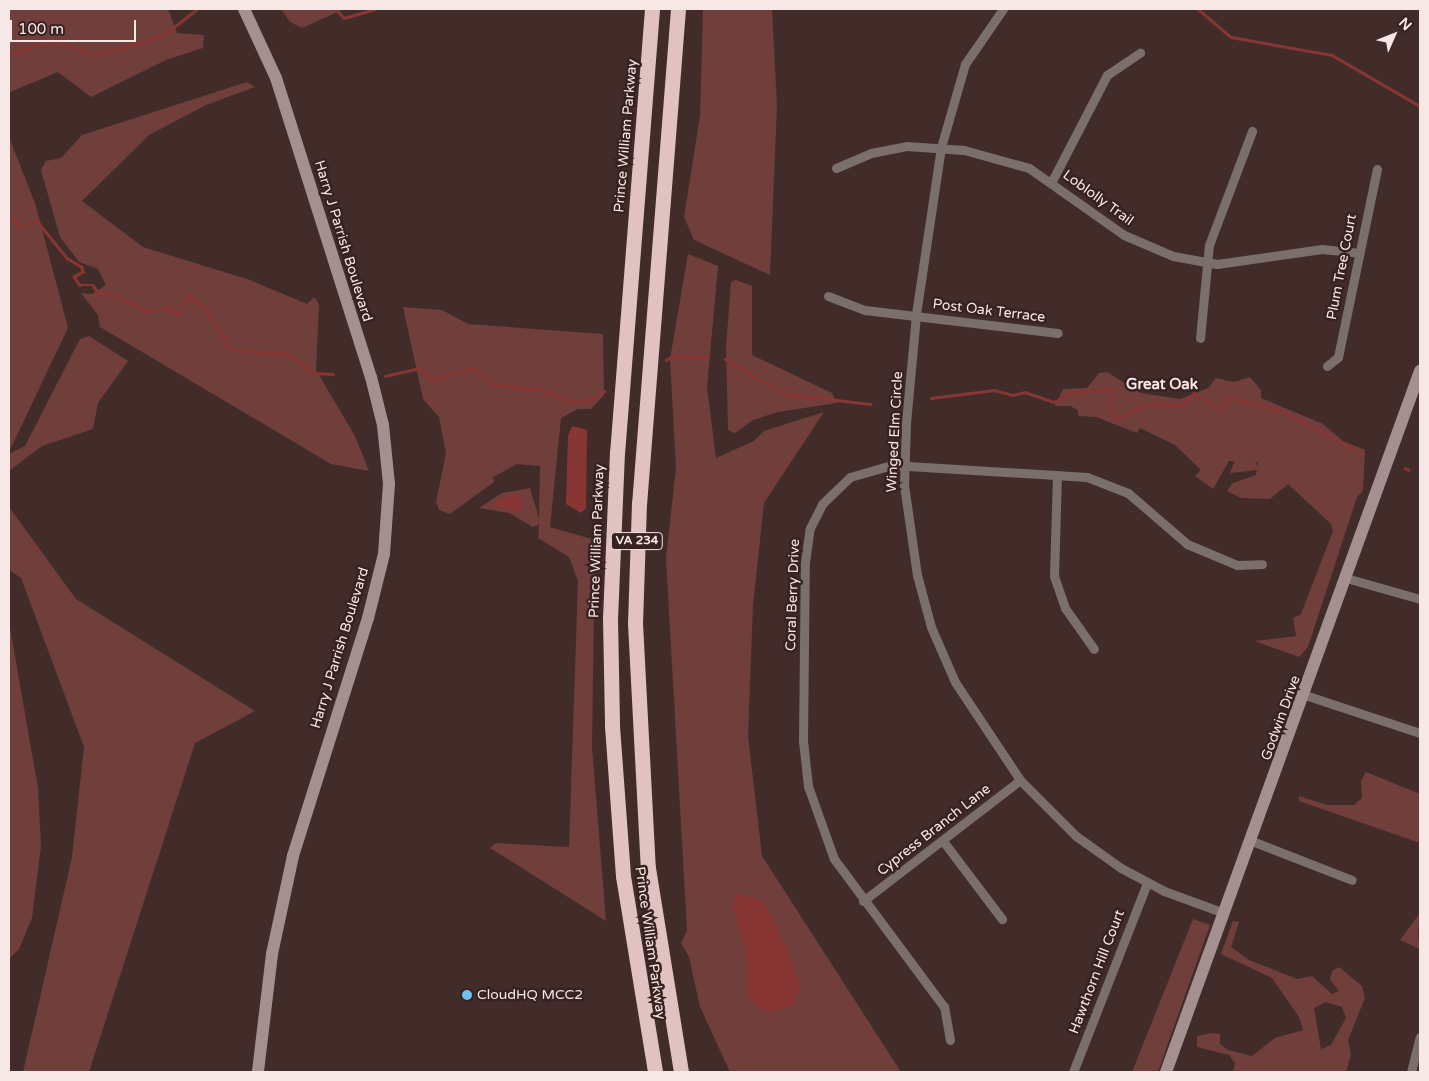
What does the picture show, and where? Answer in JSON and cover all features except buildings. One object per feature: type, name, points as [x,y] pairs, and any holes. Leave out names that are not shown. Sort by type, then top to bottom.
[{"type":"highway","name":"Prince William Parkway","points":[[652,9],[617,452],[610,618],[623,868],[655,1072]]},
{"type":"highway","name":"Prince William Parkway","points":[[678,9],[640,493],[635,632],[648,868],[681,1072]]},
{"type":"street","name":"Harry J Parrish Boulevard","points":[[244,9],[276,78],[371,377],[383,425],[389,484],[384,554],[368,618],[293,856],[272,954],[258,1072]]},
{"type":"street","name":"Winged Elm Circle","points":[[1003,9],[966,64],[940,147],[916,315],[904,465],[910,540],[932,627],[973,713],[1020,780],[1076,836],[1148,883],[1224,913]]},
{"type":"street","points":[[1052,181],[1107,76],[1140,53]]},
{"type":"street","points":[[1200,338],[1206,263],[1215,224],[1252,131]]},
{"type":"street","name":"Loblolly Trail","points":[[836,168],[886,149],[940,147],[1014,162],[1052,181],[1131,239],[1206,263],[1322,249],[1359,252]]},
{"type":"street","name":"Plum Tree Court","points":[[1327,366],[1338,356],[1377,169]]},
{"type":"street","name":"Post Oak Terrace","points":[[828,296],[865,310],[1058,333]]},
{"type":"street","name":"Godwin Drive","points":[[1166,1072],[1252,842],[1420,371]]},
{"type":"street","name":"Coral Berry Drive","points":[[950,1040],[944,1008],[863,902],[826,842],[808,786],[802,741],[805,562],[810,528],[830,493],[861,471],[904,465],[1057,475],[1115,486],[1144,505],[1187,544],[1237,565],[1262,564]]},
{"type":"street","points":[[1057,475],[1054,576],[1065,608],[1094,648]]},
{"type":"street","points":[[1346,578],[1420,599]]},
{"type":"street","points":[[1305,695],[1420,733]]},
{"type":"street","name":"Cypress Branch Lane","points":[[863,902],[1020,780]]},
{"type":"street","points":[[943,841],[1002,919]]},
{"type":"street","points":[[1252,842],[1352,880]]},
{"type":"street","name":"Hawthorn Hill Court","points":[[1073,1072],[1148,883]]},
{"type":"street","points":[[1411,1072],[1420,1037]]},
{"type":"shaded area","points":[[9,9],[168,9],[177,33],[204,35],[203,48],[166,60],[91,97],[58,72],[10,92]]},
{"type":"shaded area","points":[[281,9],[344,9],[302,28],[290,22]]},
{"type":"shaded area","points":[[703,9],[772,9],[777,106],[770,275],[694,240],[684,217],[700,116]]},
{"type":"shaded area","points":[[247,82],[255,87],[206,105],[149,135],[82,201],[143,247],[250,280],[307,304],[314,297],[319,304],[316,370],[355,436],[369,471],[331,464],[100,327],[98,315],[81,293],[92,294],[106,285],[98,269],[79,262],[60,237],[41,170],[46,161],[61,158],[82,135]]},
{"type":"shaded area","points":[[9,137],[36,206],[68,328],[9,452]]},
{"type":"shaded area","points":[[688,254],[718,266],[707,387],[716,458],[754,441],[764,431],[824,412],[764,503],[753,605],[748,736],[762,856],[901,1072],[730,1072],[700,1007],[689,957],[681,943],[687,931],[666,558],[676,468],[670,359]]},
{"type":"shaded area","points":[[736,280],[752,286],[752,355],[832,393],[837,403],[778,412],[753,420],[735,433],[728,430],[726,347],[731,282]]},
{"type":"shaded area","points":[[403,307],[442,310],[468,324],[603,334],[604,395],[591,409],[578,409],[561,418],[550,527],[595,540],[592,747],[606,921],[490,848],[496,843],[569,847],[578,581],[569,557],[538,538],[539,524],[533,527],[509,513],[479,508],[502,493],[530,488],[539,518],[540,466],[517,464],[493,477],[494,482],[450,514],[439,510],[436,502],[446,453],[439,417],[423,399]]},
{"type":"shaded area","points":[[89,336],[128,361],[98,403],[93,429],[42,446],[9,471],[9,454],[25,446],[80,339]]},
{"type":"shaded area","points":[[1107,372],[1141,393],[1180,399],[1208,388],[1216,378],[1234,382],[1250,377],[1261,390],[1261,398],[1323,424],[1343,441],[1365,450],[1363,491],[1357,497],[1308,647],[1299,657],[1255,641],[1296,636],[1293,618],[1301,614],[1333,531],[1331,524],[1288,484],[1270,499],[1241,498],[1227,491],[1233,483],[1256,475],[1258,462],[1229,461],[1213,489],[1195,476],[1201,470],[1175,445],[1140,428],[1137,433],[1096,417],[1078,416],[1078,410],[1070,406],[1055,406],[1063,389],[1087,388],[1099,373]]},
{"type":"shaded area","points":[[572,426],[587,430],[586,508],[581,513],[566,504],[568,436]]},
{"type":"shaded area","points":[[1235,460],[1256,462],[1258,470],[1230,473]]},
{"type":"shaded area","points":[[518,492],[523,507],[519,512],[494,506],[496,500]]},
{"type":"shaded area","points":[[9,507],[76,599],[255,711],[195,743],[89,1072],[23,1072],[72,857],[84,747],[21,578],[9,570]]},
{"type":"shaded area","points":[[9,622],[38,788],[41,846],[32,918],[19,949],[9,959]]},
{"type":"shaded area","points":[[1366,772],[1420,794],[1420,843],[1299,801],[1299,796],[1327,805],[1354,805],[1362,798],[1361,781]]},
{"type":"shaded area","points":[[737,893],[764,902],[787,948],[801,987],[790,1008],[764,1012],[748,998],[746,954],[733,907]]},
{"type":"shaded area","points":[[1420,913],[1418,934],[1420,949],[1400,940]]},
{"type":"shaded area","points":[[1193,919],[1210,925],[1158,1072],[1132,1072]]},
{"type":"shaded area","points":[[1233,921],[1239,922],[1231,947],[1249,960],[1297,979],[1312,976],[1332,994],[1339,991],[1330,980],[1332,971],[1339,967],[1362,986],[1365,998],[1348,1040],[1351,1054],[1346,1072],[1233,1072],[1235,1063],[1229,1055],[1197,1047],[1197,1036],[1211,1033],[1220,1034],[1220,1044],[1228,1050],[1252,1056],[1275,1038],[1303,1030],[1299,1017],[1272,978],[1221,954]],"holes":[[[1326,1002],[1342,1007],[1346,1018],[1331,1045],[1321,1049],[1314,1008]]]},
{"type":"waterway","points":[[9,54],[55,41],[93,54],[125,48],[165,34],[197,9]]},
{"type":"waterway","points":[[336,9],[344,18],[375,9]]},
{"type":"waterway","points":[[1198,9],[1231,37],[1332,55],[1420,106]]},
{"type":"waterway","points":[[9,215],[20,226],[37,221],[67,258],[82,267],[83,272],[74,277],[80,285],[93,285],[98,293],[112,294],[148,312],[168,307],[178,316],[188,295],[205,308],[232,350],[289,354],[313,373],[333,374]]},
{"type":"waterway","points":[[666,360],[674,355],[707,358]]},
{"type":"waterway","points":[[725,359],[785,394],[870,404]]},
{"type":"waterway","points":[[385,376],[420,368],[432,380],[475,368],[491,384],[541,390],[572,402],[587,401],[604,391]]},
{"type":"waterway","points":[[931,398],[994,390],[1013,395],[1025,392],[1054,402],[1070,393],[1112,389],[1110,412],[1117,419],[1144,404],[1182,405],[1194,393],[1219,410],[1228,397],[1287,413],[1363,454]]},
{"type":"waterway","points":[[1405,468],[1409,470]]},
{"type":"place","name":"CloudHQ MCC2","points":[[467,995]]},
{"type":"district","name":"Great Oak","points":[[1162,385]]}]
